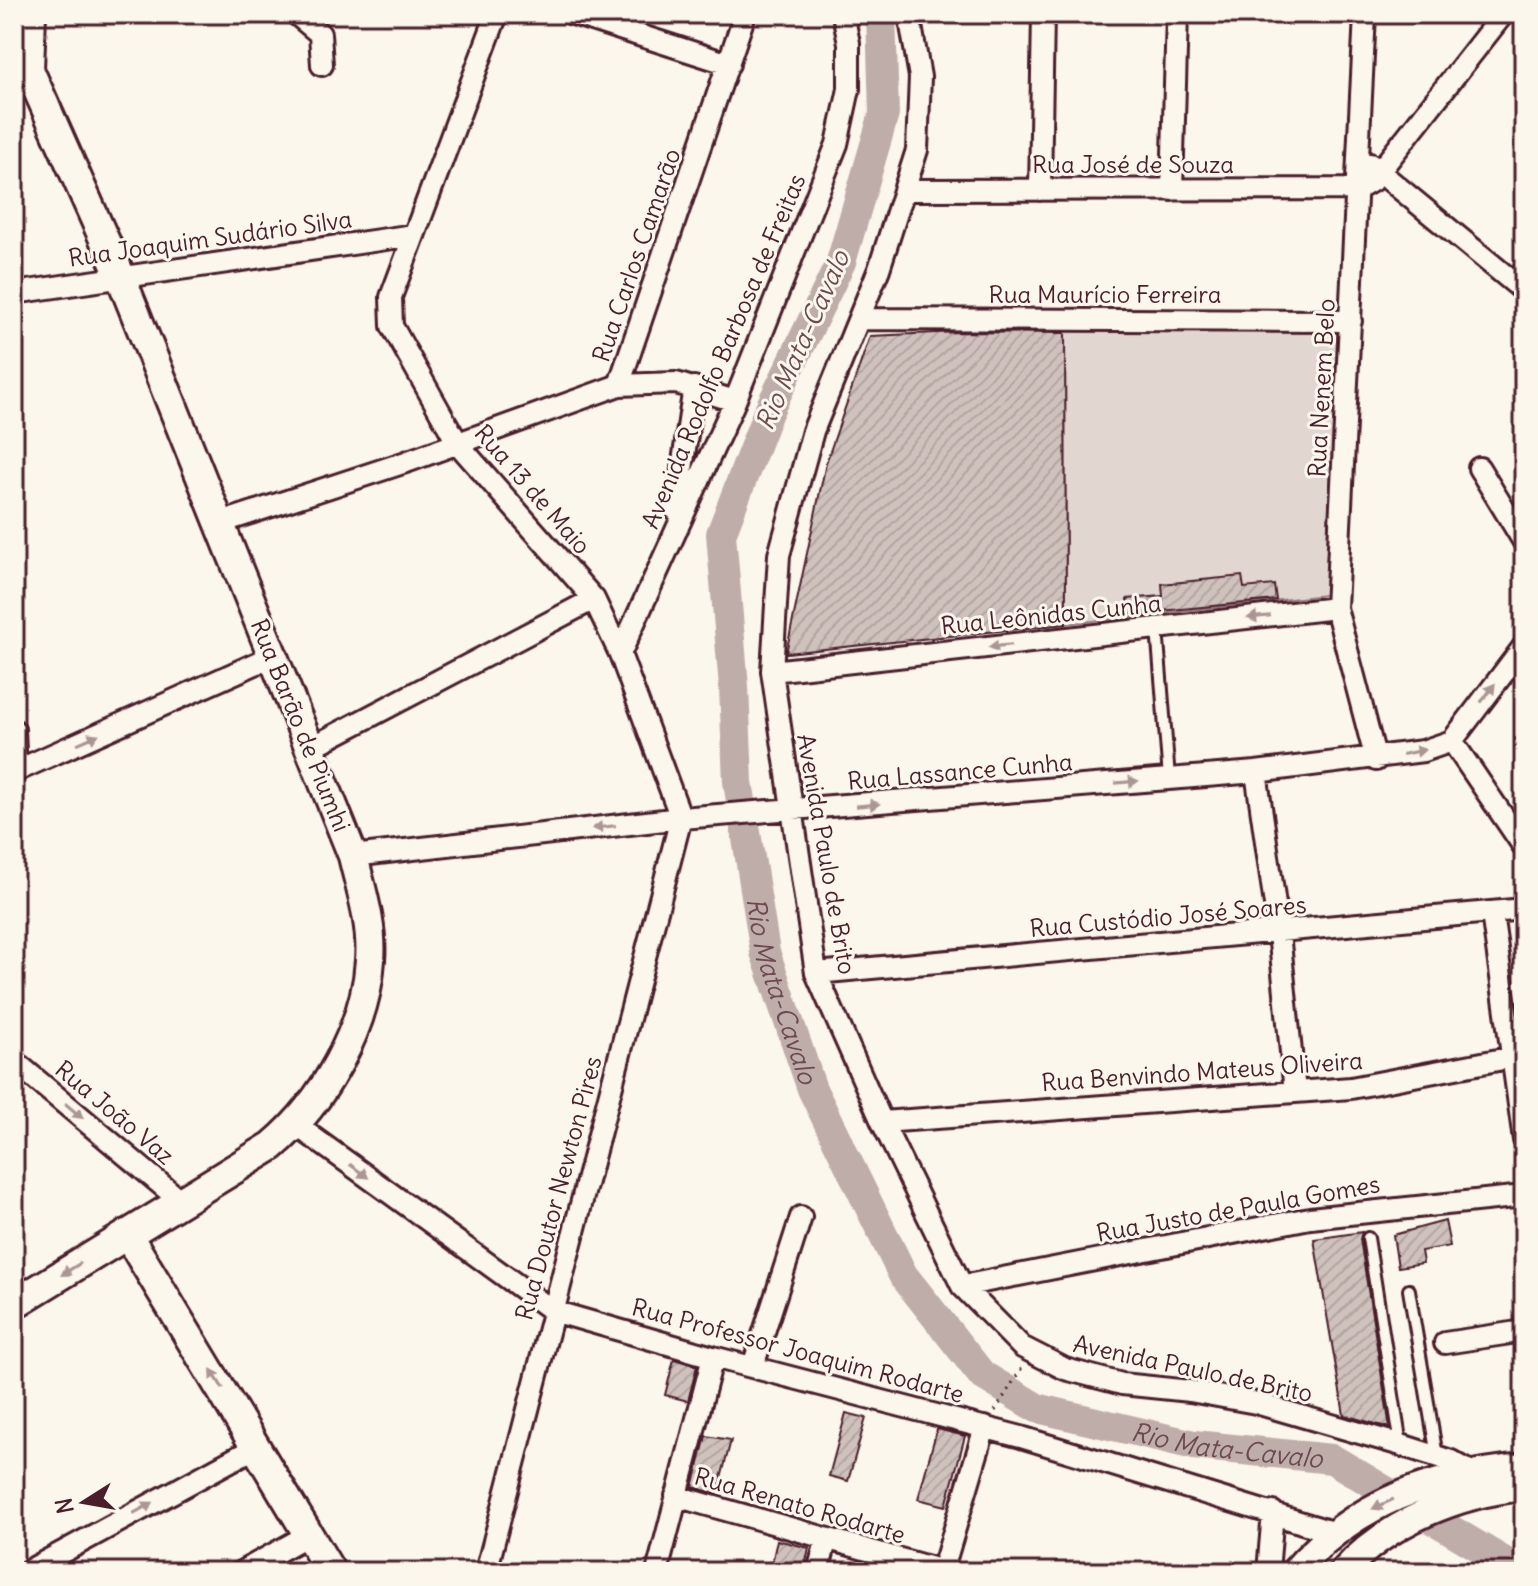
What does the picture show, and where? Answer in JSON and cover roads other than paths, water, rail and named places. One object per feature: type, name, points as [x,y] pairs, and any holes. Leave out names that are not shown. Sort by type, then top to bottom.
[{"type":"main road","points":[[14,24],[18,14]]},
{"type":"main road","name":"Rua Barão de Piumhi","points":[[14,1304],[272,1146],[296,1125],[329,1078],[359,1014],[368,974],[369,925],[353,856],[120,275],[21,66],[31,14]]},
{"type":"main road","points":[[127,1234],[258,1446],[331,1572]]},
{"type":"street","points":[[296,14],[320,34],[322,65]]},
{"type":"street","name":"Rua 13 de Maio","points":[[497,14],[414,235],[389,311],[392,326],[458,444],[594,599],[620,654],[681,818]]},
{"type":"street","points":[[573,14],[729,64]]},
{"type":"street","name":"Rua Carlos Camarão","points":[[220,523],[458,444],[619,385],[745,14]]},
{"type":"street","name":"Avenida Rodolfo Barbosa de Freitas","points":[[620,654],[735,401],[837,144],[849,89],[849,43],[843,14]]},
{"type":"street","name":"Avenida Paulo de Brito","points":[[909,14],[920,77],[917,150],[907,190],[813,431],[779,555],[772,671],[790,812],[816,973],[882,1122],[962,1286],[1022,1347],[1065,1369],[1122,1384],[1190,1391],[1256,1403],[1437,1456],[1477,1487]]},
{"type":"street","points":[[1040,190],[1043,14]]},
{"type":"street","points":[[1172,190],[1177,14]]},
{"type":"street","name":"Rua Nenem Belo","points":[[1365,14],[1336,608],[1376,760]]},
{"type":"street","points":[[1358,189],[1372,181],[1503,14]]},
{"type":"street","points":[[1360,159],[1379,170],[1523,287]]},
{"type":"street","name":"Rua José de Souza","points":[[907,190],[1358,189]]},
{"type":"street","name":"Rua Joaquim Sudário Silva","points":[[14,293],[120,275],[414,235]]},
{"type":"street","name":"Rua Maurício Ferreira","points":[[859,319],[1351,321]]},
{"type":"street","points":[[619,385],[656,381],[694,387],[735,401]]},
{"type":"street","points":[[673,532],[694,387]]},
{"type":"street","points":[[1479,468],[1524,542]]},
{"type":"street","points":[[310,748],[594,599]]},
{"type":"street","name":"Rua Leônidas Cunha","points":[[772,671],[1336,608]]},
{"type":"street","points":[[1524,646],[1452,741],[1524,847]]},
{"type":"street","points":[[14,730],[15,771],[273,656]]},
{"type":"street","name":"Rua Lassance Cunha","points":[[353,856],[681,818],[790,812],[1376,760],[1423,751],[1452,741]]},
{"type":"street","points":[[1256,772],[1279,933],[1295,1092]]},
{"type":"street","name":"Rua Doutor Newton Pires","points":[[486,1572],[681,818]]},
{"type":"street","name":"Rua Custódio José Soares","points":[[816,973],[1524,909]]},
{"type":"street","points":[[1492,913],[1518,1057],[1524,1140]]},
{"type":"street","name":"Rua Benvindo Mateus Oliveira","points":[[882,1122],[1295,1092],[1419,1078],[1518,1057]]},
{"type":"street","name":"Rua João Vaz","points":[[14,1061],[182,1202]]},
{"type":"street","name":"Rua Professor Joaquim Rodarte","points":[[296,1125],[553,1311],[713,1357],[985,1427],[1335,1530]]},
{"type":"street","name":"Rua Justo de Paula Gomes","points":[[962,1286],[1310,1218],[1524,1196]]},
{"type":"street","points":[[753,1366],[801,1217]]},
{"type":"street","points":[[1445,1343],[1524,1331]]},
{"type":"street","points":[[657,1572],[713,1357]]},
{"type":"street","points":[[944,1572],[985,1427]]},
{"type":"street","points":[[26,1572],[258,1446]]},
{"type":"street","points":[[1343,1572],[1383,1535],[1477,1487],[1524,1467]]},
{"type":"street","points":[[1294,1572],[1335,1530],[1429,1484],[1524,1487]]},
{"type":"street","name":"Rua Renato Rodarte","points":[[676,1496],[909,1568],[944,1572]]},
{"type":"street","points":[[1268,1572],[1273,1512]]},
{"type":"street","points":[[241,1572],[308,1535]]},
{"type":"street","points":[[818,1572],[826,1541]]},
{"type":"lane","points":[[1157,628],[1169,778]]},
{"type":"lane","points":[[1368,1238],[1401,1445]]},
{"type":"lane","points":[[1409,1290],[1437,1456]]},
{"type":"waterway","name":"Rio Mata-Cavalo","points":[[881,14],[884,114],[841,262],[768,412],[721,534],[734,687],[738,782],[765,952],[812,1089],[903,1275],[982,1375],[1037,1408],[1194,1445],[1332,1459],[1513,1567]]}]
